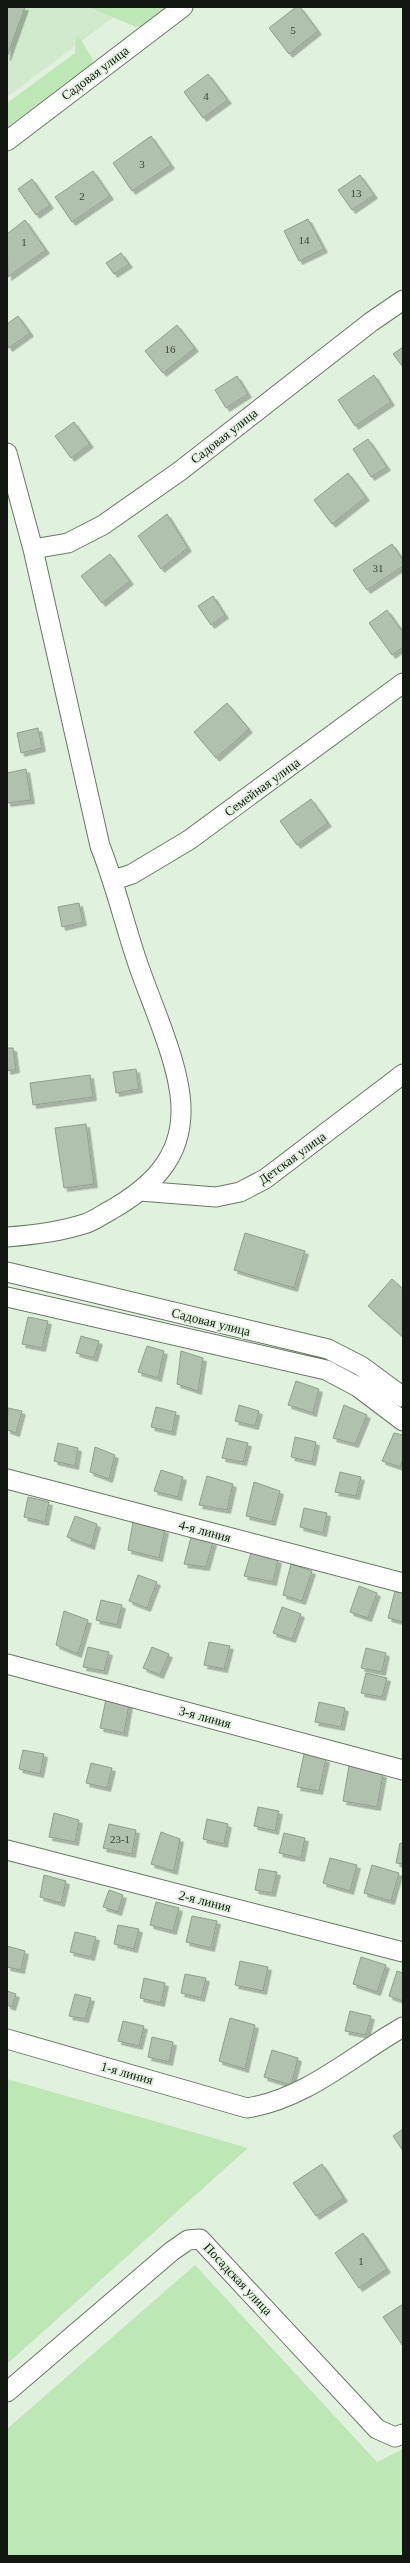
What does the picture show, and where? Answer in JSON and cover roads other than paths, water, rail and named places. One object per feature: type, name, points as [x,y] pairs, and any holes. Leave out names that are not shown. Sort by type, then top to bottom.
[{"type":"street","name":"Садовая улица","points":[[7,141],[183,7]]},
{"type":"street","name":"Садовая улица","points":[[33,549],[68,542],[103,525],[180,471],[371,322],[403,300]]},
{"type":"street","points":[[7,453],[33,549],[100,846],[114,880],[133,949],[172,1060],[181,1108],[179,1136],[171,1158],[154,1180],[140,1191],[125,1202],[86,1224],[42,1234],[7,1237]]},
{"type":"street","name":"Семейная улица","points":[[114,880],[132,874],[189,840],[403,683]]},
{"type":"street","name":"Детская улица","points":[[140,1191],[216,1196],[240,1192],[265,1180],[403,1074]]},
{"type":"street","name":"Садовая улица","points":[[7,1272],[328,1349],[361,1366],[403,1397]]},
{"type":"street","points":[[7,1297],[326,1370],[358,1387],[403,1421]]},
{"type":"street","name":"4-я линия","points":[[7,1479],[403,1583]]},
{"type":"street","name":"3-я линия","points":[[7,1664],[403,1770]]},
{"type":"street","name":"2-я линия","points":[[7,1850],[403,1952]]},
{"type":"street","name":"1-я линия","points":[[7,2039],[247,2108],[270,2104],[297,2094],[403,2027]]},
{"type":"street","name":"Посадская улица","points":[[7,2392],[172,2251],[188,2240],[200,2239],[377,2429],[395,2437],[403,2434]]}]
